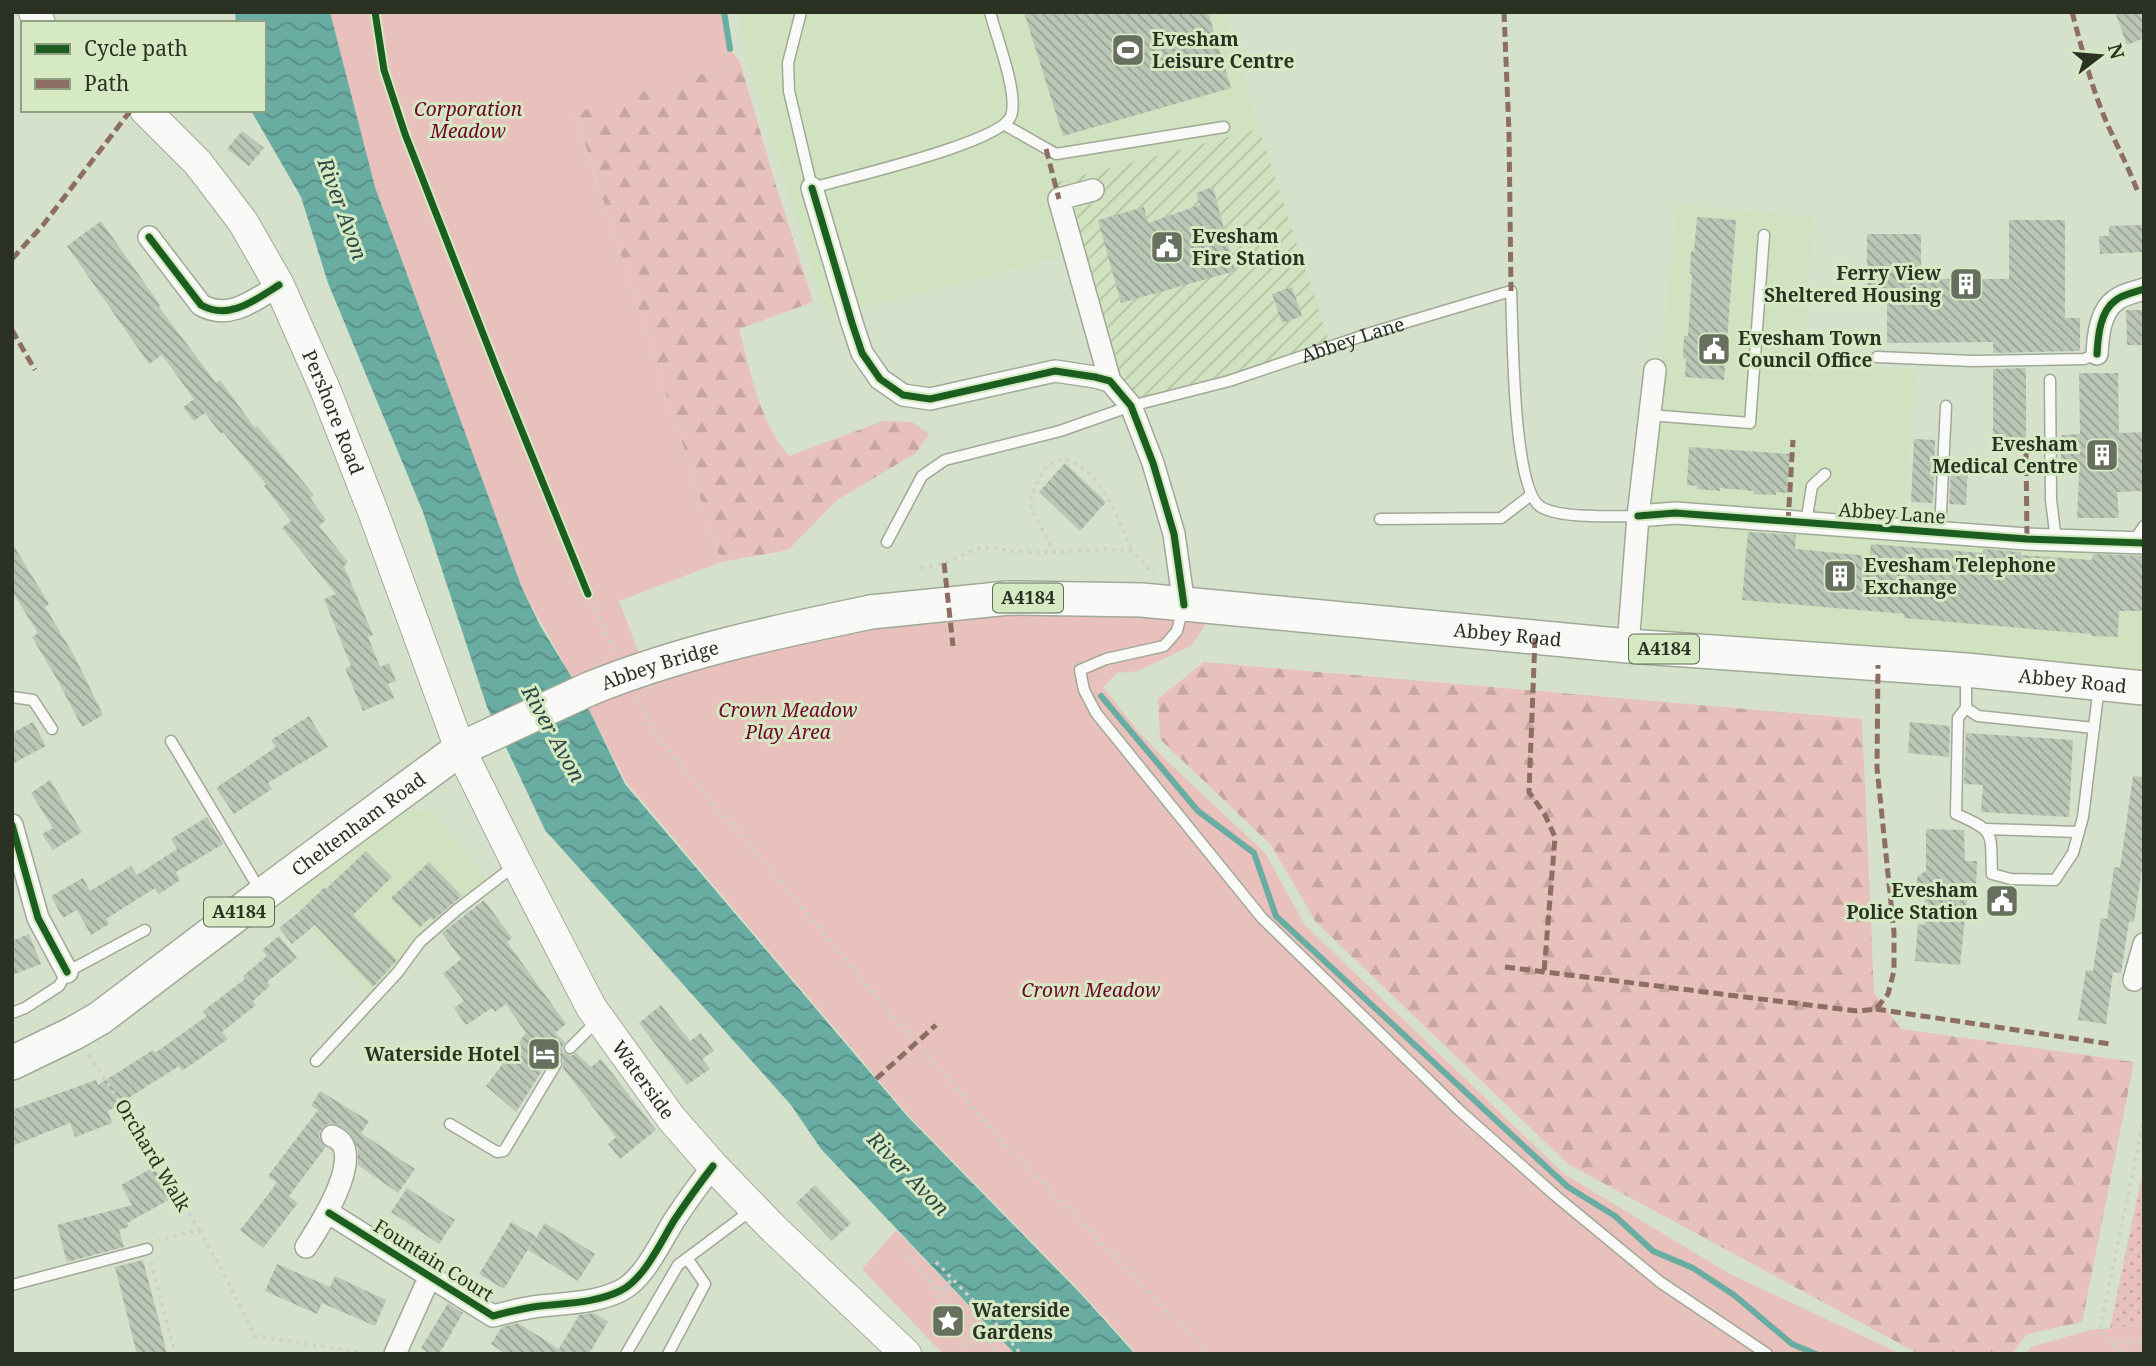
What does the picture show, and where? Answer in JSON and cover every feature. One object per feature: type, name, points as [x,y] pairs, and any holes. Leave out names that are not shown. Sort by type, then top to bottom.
[{"type":"main road","name":"Pershore Road","points":[[147,112],[198,163],[243,222],[279,285],[326,389],[465,747]]},
{"type":"main road","name":"Abbey Road","points":[[872,612],[1008,598],[1142,600],[1628,646],[1966,670],[2144,688]]},
{"type":"main road","name":"Abbey Bridge","points":[[465,747],[633,671],[737,641],[872,612]]},
{"type":"main road","name":"Waterside","points":[[465,747],[517,864],[591,1007],[671,1118],[754,1209],[905,1354]]},
{"type":"main road","name":"Cheltenham Road","points":[[12,1063],[100,1018],[262,895],[465,747]]},
{"type":"street","points":[[812,188],[862,353],[880,379],[903,395],[930,399],[1055,371],[1110,381]]},
{"type":"street","points":[[1093,190],[1059,199],[1110,381],[1131,406],[1153,463],[1174,534],[1184,605]]},
{"type":"street","points":[[149,237],[201,305],[212,311],[225,311],[248,305],[279,285]]},
{"type":"street","points":[[2096,354],[2098,334],[2109,294],[2144,289]]},
{"type":"street","points":[[1628,646],[1638,516],[1655,370]]},
{"type":"street","name":"Abbey Lane","points":[[1638,516],[1675,513],[2056,540],[2140,537]]},
{"type":"street","points":[[12,825],[38,918],[67,972]]},
{"type":"street","points":[[2134,980],[2144,944]]},
{"type":"street","points":[[306,1247],[329,1213],[345,1167],[345,1153],[341,1141],[332,1136]]},
{"type":"street","name":"Fountain Court","points":[[329,1213],[492,1315],[604,1297],[634,1282],[713,1166]]},
{"type":"street","points":[[395,1354],[429,1278]]},
{"type":"lane","points":[[801,12],[788,63],[789,91],[812,188],[921,158],[979,139],[1005,125],[1011,117],[1013,105],[1009,78],[989,12]]},
{"type":"lane","points":[[1005,125],[1056,154],[1224,127]]},
{"type":"lane","points":[[1650,415],[1750,423],[1764,235]]},
{"type":"lane","name":"Abbey Lane","points":[[1131,406],[1229,381],[1377,331],[1511,291],[1519,451],[1531,495],[1540,507],[1567,515],[1638,516]]},
{"type":"lane","points":[[1877,357],[1973,361],[2084,359],[2096,354]]},
{"type":"lane","points":[[2050,380],[2051,500],[2056,540]]},
{"type":"lane","points":[[887,542],[922,476],[945,460],[1060,431],[1131,406]]},
{"type":"lane","points":[[1940,532],[1946,406]]},
{"type":"lane","points":[[1806,523],[1812,486],[1825,474]]},
{"type":"lane","points":[[1380,519],[1501,518],[1531,495]]},
{"type":"lane","points":[[1184,605],[1177,631],[1164,646],[1106,659],[1080,670],[1084,690],[1096,713],[1262,918],[1460,1111],[1660,1282],[1748,1349],[1767,1354]]},
{"type":"lane","points":[[1966,670],[1966,708],[1958,718],[1956,814],[1985,829],[2079,832]]},
{"type":"lane","points":[[1985,829],[1992,840],[1992,874],[2011,879],[2055,880],[2073,853],[2083,817],[2099,684]]},
{"type":"lane","points":[[12,696],[33,700],[52,729]]},
{"type":"lane","points":[[1966,708],[1978,716],[2094,728]]},
{"type":"lane","points":[[172,741],[262,895]]},
{"type":"lane","points":[[316,1061],[398,972],[420,942],[517,864]]},
{"type":"lane","points":[[12,1013],[25,1008],[59,986],[67,972],[145,930]]},
{"type":"lane","points":[[570,1048],[599,1018]]},
{"type":"lane","points":[[450,1124],[498,1152],[504,1151],[556,1063]]},
{"type":"lane","points":[[626,1354],[678,1265],[754,1209]]},
{"type":"lane","points":[[12,1285],[147,1249]]},
{"type":"lane","points":[[668,1354],[705,1284],[687,1258]]},
{"type":"path","points":[[375,12],[384,70],[405,134],[503,385],[588,594],[616,654]]},
{"type":"path","points":[[1044,553],[1050,546],[1049,541],[1031,509],[1031,495],[1046,466],[1063,458],[1074,462],[1110,499],[1132,551],[1184,605]]},
{"type":"path","points":[[921,568],[944,563],[976,549],[992,547],[1044,553],[1108,549],[1132,551]]},
{"type":"path","points":[[636,698],[657,736],[916,1043],[1006,1144],[1209,1354]]},
{"type":"path","points":[[2131,1354],[2109,1343],[2100,1328],[2144,1119]]},
{"type":"path","points":[[199,1230],[255,1336],[372,1354]]},
{"type":"path","points":[[147,1249],[175,1354]]},
{"type":"path","points":[[900,1250],[942,1291],[999,1354]]},
{"type":"path","points":[[936,1262],[1021,1354]]},
{"type":"path","points":[[926,1275],[951,1322],[978,1354]]},
{"type":"path","points":[[942,1291],[953,1279]]},
{"type":"path","points":[[942,1291],[947,1286]]},
{"type":"path","points":[[990,1342],[1001,1330]]},
{"type":"path","points":[[2109,1343],[2144,1340]]},
{"type":"path","points":[[956,1354],[967,1342]]},
{"type":"shaded area","points":[[740,12],[1224,12],[1259,129],[1054,183],[1072,254],[827,316],[744,52]]},
{"type":"shaded area","points":[[1259,129],[1331,347],[1131,406],[1110,381],[1054,183]]},
{"type":"shaded area","points":[[1677,205],[1813,217],[1803,360],[1916,369],[1903,527],[2144,540],[2144,678],[1642,639],[1645,522]]},
{"type":"shaded area","points":[[400,809],[431,812],[486,878],[434,927],[373,1000],[284,894]]},
{"type":"green space","name":"Corporation Meadow","points":[[330,12],[724,12],[730,49],[740,62],[575,114],[721,562],[619,601],[640,656],[577,687],[522,588],[375,187]]},
{"type":"green space","points":[[740,62],[813,302],[739,329],[757,396],[770,428],[789,456],[883,421],[912,422],[929,434],[916,453],[837,500],[788,550],[721,562],[575,113]]},
{"type":"green space","name":"Crown Meadow","points":[[1215,610],[1192,645],[1138,671],[1117,673],[1103,687],[1138,731],[1166,760],[1265,853],[1305,925],[1564,1174],[1730,1274],[1901,1354],[1137,1354],[1082,1293],[909,1116],[626,782],[583,698],[872,615]]},
{"type":"green space","points":[[1204,662],[1862,719],[1874,993],[1901,1029],[2134,1062],[2082,1322],[2027,1334],[2012,1354],[1919,1354],[1568,1164],[1316,922],[1271,845],[1160,739],[1158,699]]},
{"type":"green space","points":[[2144,1166],[2144,1325],[2110,1328]]},
{"type":"green space","name":"Waterside Gardens","points":[[896,1230],[1015,1354],[943,1354],[862,1269]]},
{"type":"green space","points":[[2144,1325],[2144,1354],[2026,1354],[2031,1347],[2090,1330]]},
{"type":"water","name":"River Avon","points":[[235,12],[330,12],[375,187],[522,588],[541,627],[580,691],[625,784],[908,1117],[1081,1294],[1135,1354],[1015,1354],[821,1149],[791,1105],[545,830],[487,707],[423,512],[328,283],[301,197],[253,114],[266,112],[266,21],[236,21]]},
{"type":"building","name":"Evesham Leisure Centre","points":[[1024,12],[1208,12],[1231,88],[1063,136]]},
{"type":"building","points":[[2115,12],[2144,12],[2144,38],[2127,45]]},
{"type":"building","points":[[242,131],[264,148],[249,166],[227,149]]},
{"type":"building","name":"Evesham Fire Station","points":[[1213,187],[1235,271],[1121,303],[1098,220],[1144,207],[1148,223],[1200,205],[1196,193]]},
{"type":"building","points":[[1697,217],[1736,220],[1724,380],[1685,377],[1684,336],[1688,336],[1691,251],[1694,251]]},
{"type":"building","name":"Ferry View Sheltered Housing","points":[[2009,220],[2065,220],[2065,318],[2080,318],[2080,351],[1993,353],[1993,342],[1887,343],[1887,290],[1867,290],[1867,234],[1921,234],[1921,279],[2009,279]]},
{"type":"building","points":[[101,221],[159,307],[216,383],[220,380],[255,428],[257,426],[314,495],[310,498],[326,520],[319,526],[348,562],[344,566],[373,635],[368,637],[380,667],[389,663],[396,681],[388,684],[394,698],[363,711],[345,668],[351,666],[324,599],[336,594],[282,528],[291,521],[264,486],[266,484],[205,413],[194,421],[183,407],[194,399],[162,355],[149,364],[67,246]]},
{"type":"building","points":[[2144,225],[2144,252],[2100,254],[2099,236],[2109,236],[2109,226]]},
{"type":"building","points":[[1292,287],[1302,316],[1282,323],[1272,294]]},
{"type":"building","points":[[2126,310],[2144,310],[2144,345],[2127,345]]},
{"type":"building","points":[[2026,368],[2026,441],[1993,441],[1993,369]]},
{"type":"building","name":"Evesham Medical Centre","points":[[2079,373],[2118,373],[2119,433],[2144,432],[2144,491],[2117,492],[2119,518],[2077,518],[2079,474],[2061,475],[2061,435],[2080,434]]},
{"type":"building","points":[[1914,439],[1935,440],[1933,503],[1911,502]]},
{"type":"building","points":[[1689,447],[1790,454],[1787,493],[1754,494],[1754,491],[1697,489],[1697,486],[1687,485]]},
{"type":"building","points":[[1065,463],[1106,502],[1080,531],[1039,492]]},
{"type":"building","points":[[1951,468],[1968,469],[1966,505],[1949,504]]},
{"type":"building","points":[[1748,532],[1796,535],[1795,549],[1870,556],[1871,544],[1983,553],[1983,549],[2021,552],[2021,555],[2092,560],[2093,554],[2144,556],[2144,611],[2119,611],[2118,637],[1742,600]]},
{"type":"building","points":[[12,543],[49,604],[45,607],[75,657],[103,715],[82,727],[32,637],[38,633],[12,591]]},
{"type":"building","points":[[309,716],[328,747],[268,783],[272,789],[234,814],[216,788],[276,747],[271,740]]},
{"type":"building","points":[[33,722],[46,746],[12,764],[12,733]]},
{"type":"building","points":[[1910,722],[1950,726],[1949,757],[1908,753]]},
{"type":"building","points":[[1966,733],[2073,740],[2069,817],[1981,812],[1983,785],[1964,784]]},
{"type":"building","points":[[2133,776],[2144,777],[2144,868],[2134,922],[2129,921],[2121,973],[2113,972],[2106,1024],[2078,1020],[2086,970],[2093,971],[2101,918],[2107,919],[2114,867],[2120,868]]},
{"type":"building","points":[[50,780],[82,832],[53,850],[42,834],[53,828],[31,793]]},
{"type":"building","points":[[207,817],[223,844],[176,872],[180,880],[159,894],[155,888],[106,919],[109,924],[91,935],[77,910],[63,918],[51,896],[83,878],[90,891],[131,866],[137,875],[177,849],[171,839]]},
{"type":"building","points":[[1926,829],[1964,830],[1965,861],[1977,861],[1976,893],[1968,891],[1960,965],[1915,961],[1918,924],[1925,925],[1925,890],[1919,888],[1916,882],[1918,876],[1926,871]]},
{"type":"building","points":[[366,851],[392,877],[353,915],[397,960],[373,987],[315,925],[292,944],[279,928]]},
{"type":"building","points":[[429,862],[462,896],[420,927],[391,898]]},
{"type":"building","points":[[484,900],[512,938],[507,942],[566,1024],[555,1033],[565,1042],[562,1047],[564,1053],[571,1056],[576,1053],[591,1067],[601,1059],[656,1130],[620,1159],[608,1144],[616,1137],[563,1068],[563,1061],[559,1057],[552,1055],[516,1112],[486,1086],[526,1033],[506,1004],[495,1012],[492,1008],[466,1025],[454,1008],[464,1001],[443,974],[461,959],[442,933]]},
{"type":"building","points":[[29,934],[41,964],[12,975],[12,941]]},
{"type":"building","points":[[279,936],[297,958],[267,982],[270,986],[253,1001],[256,1005],[222,1032],[228,1039],[182,1071],[179,1066],[108,1111],[112,1123],[75,1137],[70,1123],[12,1146],[12,1110],[96,1080],[98,1085],[153,1050],[155,1053],[207,1016],[203,1011],[245,979],[243,976],[267,956],[262,950]]},
{"type":"building","points":[[661,1005],[690,1041],[701,1033],[714,1051],[702,1059],[710,1069],[687,1085],[639,1023]]},
{"type":"building","points":[[320,1091],[369,1121],[361,1133],[415,1169],[398,1193],[358,1165],[358,1148],[349,1132],[336,1124],[324,1126],[319,1138],[326,1147],[289,1196],[298,1203],[263,1248],[240,1230],[277,1183],[268,1176],[318,1110],[311,1106]]},
{"type":"building","points":[[154,1167],[172,1198],[127,1223],[129,1227],[119,1230],[124,1247],[67,1262],[57,1225],[132,1205],[121,1185]]},
{"type":"building","points":[[815,1185],[851,1223],[832,1241],[796,1203]]},
{"type":"building","points":[[407,1188],[455,1220],[439,1244],[391,1212]]},
{"type":"building","points":[[511,1222],[536,1236],[504,1289],[479,1274]]},
{"type":"building","points":[[545,1223],[595,1254],[578,1281],[528,1250]]},
{"type":"building","points":[[143,1260],[167,1354],[137,1354],[115,1267]]},
{"type":"building","points":[[277,1264],[330,1287],[335,1276],[386,1300],[375,1326],[322,1303],[317,1314],[265,1291]]},
{"type":"building","points":[[448,1303],[463,1313],[439,1354],[430,1354],[421,1348]]},
{"type":"building","points":[[594,1313],[608,1322],[589,1354],[506,1354],[491,1344],[502,1327],[518,1323],[559,1349],[579,1315]]},
{"type":"waterway","points":[[724,12],[730,49]]},
{"type":"waterway","points":[[1101,696],[1198,811],[1254,853],[1276,916],[1568,1187],[1615,1216],[1653,1251],[1693,1268],[1734,1295],[1792,1344],[1816,1354]]},
{"type":"marked path","points":[[1504,12],[1511,291]]},
{"type":"marked path","points":[[2072,12],[2101,108],[2137,190]]},
{"type":"marked path","points":[[12,259],[43,225],[129,112]]},
{"type":"marked path","points":[[1046,149],[1059,199]]},
{"type":"marked path","points":[[12,330],[35,370]]},
{"type":"marked path","points":[[1788,522],[1793,440]]},
{"type":"marked path","points":[[2026,451],[2027,539]]},
{"type":"marked path","points":[[944,563],[953,646]]},
{"type":"marked path","points":[[1535,638],[1529,792],[1545,815],[1555,837],[1544,972]]},
{"type":"marked path","points":[[1505,967],[1857,1011],[1876,1009],[1888,994],[1894,971],[1894,932],[1877,768],[1878,665]]},
{"type":"marked path","points":[[1876,1009],[2110,1044]]},
{"type":"marked path","points":[[876,1079],[936,1025]]},
{"type":"cycle path","points":[[375,12],[384,70],[405,134],[588,594]]},
{"type":"cycle path","points":[[812,188],[862,353],[880,379],[903,395],[930,399],[1055,371],[1110,381],[1131,406],[1153,463],[1174,534],[1184,605]]},
{"type":"cycle path","points":[[149,237],[201,305],[211,309],[222,311],[242,307],[279,285]]},
{"type":"cycle path","points":[[2097,354],[2099,332],[2106,311],[2119,298],[2144,289]]},
{"type":"cycle path","points":[[1638,516],[1675,513],[2027,539],[2144,543]]},
{"type":"cycle path","points":[[12,825],[38,918],[67,972]]},
{"type":"cycle path","points":[[329,1213],[493,1316],[534,1307],[591,1300],[629,1286],[644,1269],[713,1166]]},
{"type":"place","name":"Evesham Leisure Centre","points":[[1128,50]]},
{"type":"place","name":"Evesham Fire Station","points":[[1167,247]]},
{"type":"place","name":"Ferry View Sheltered Housing","points":[[1966,284]]},
{"type":"place","name":"Evesham Town Council Office","points":[[1714,349]]},
{"type":"place","name":"Evesham Medical Centre","points":[[2102,455]]},
{"type":"place","name":"Evesham Telephone Exchange","points":[[1840,576]]},
{"type":"place","name":"Evesham Police Station","points":[[2002,901]]},
{"type":"place","name":"Waterside Hotel","points":[[544,1054]]},
{"type":"place","name":"Waterside Gardens","points":[[948,1321]]},
{"type":"park label","name":"Crown Meadow Play Area","points":[[788,721]]}]
